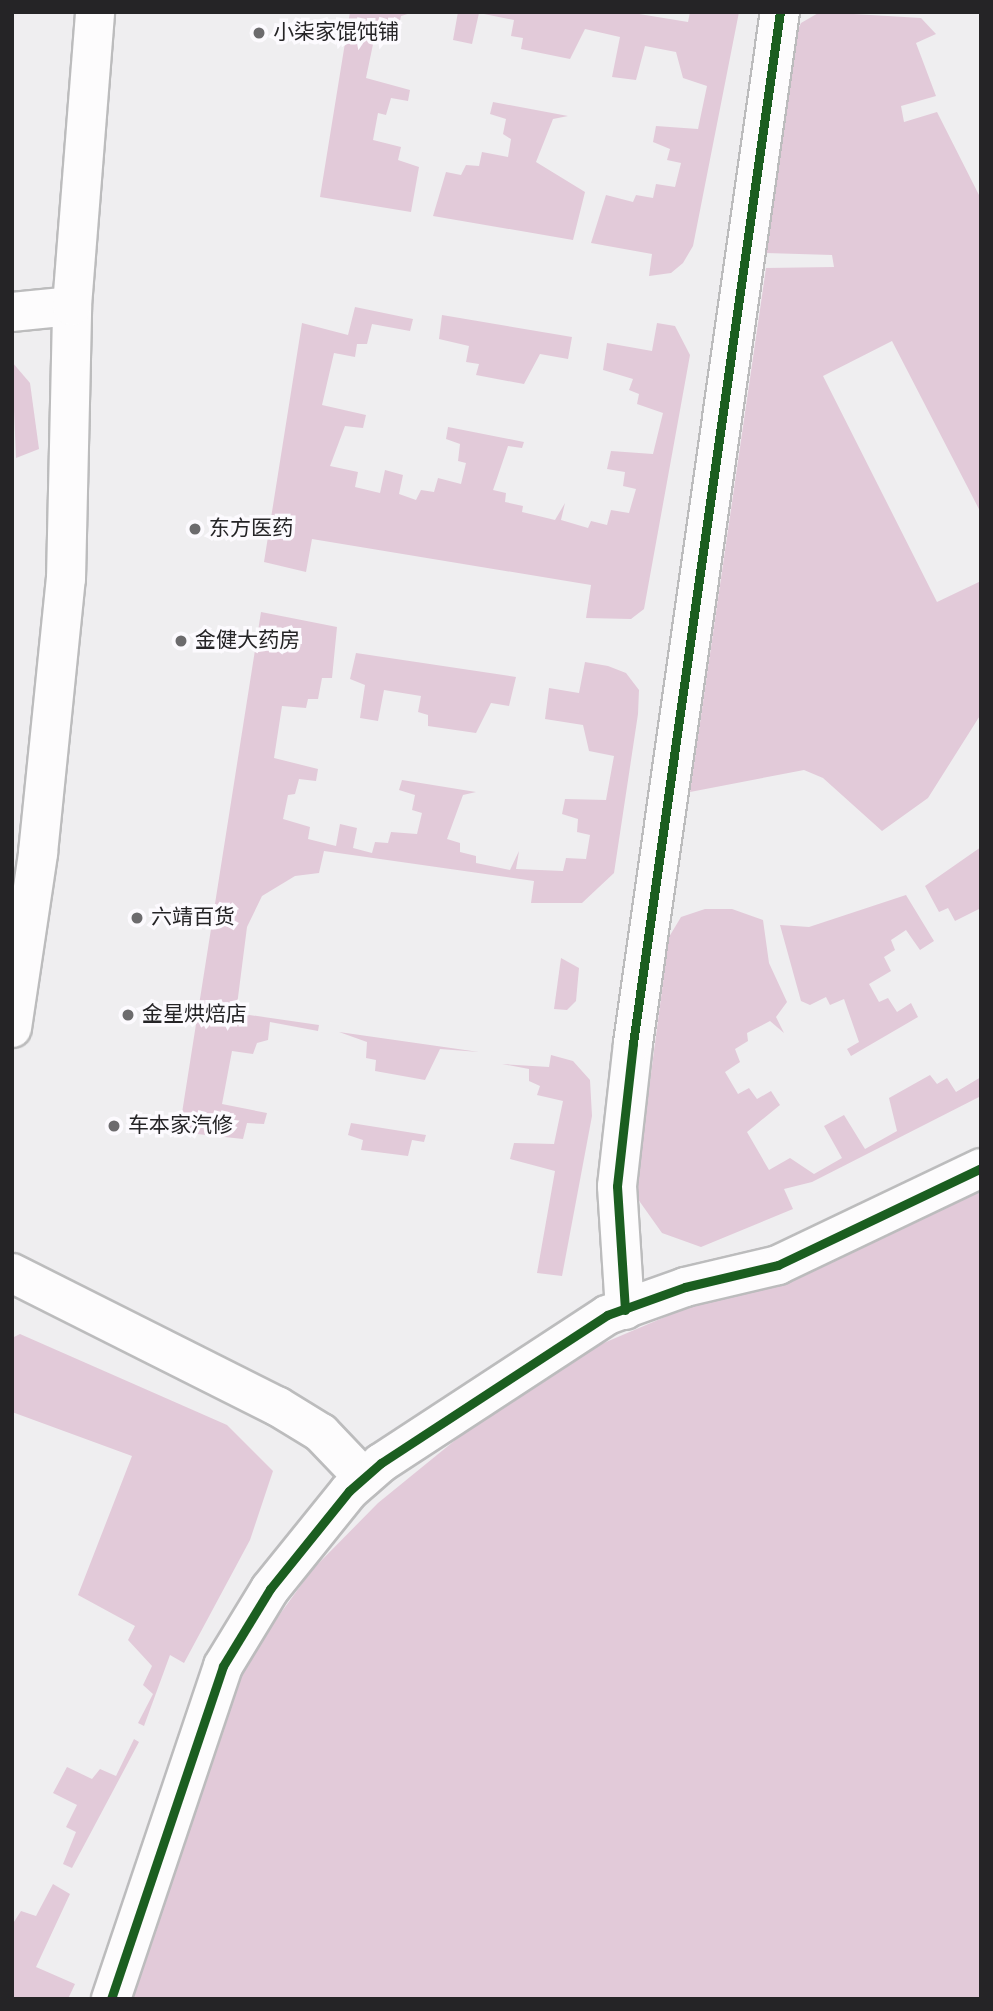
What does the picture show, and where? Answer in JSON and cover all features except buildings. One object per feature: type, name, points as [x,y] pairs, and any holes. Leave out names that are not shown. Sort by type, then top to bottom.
[{"type":"street","points":[[12,1028],[38,853],[66,579],[72,306],[95,12]]},
{"type":"street","points":[[625,1310],[617,1186],[630,1069],[780,12]]},
{"type":"street","points":[[12,312],[72,306]]},
{"type":"street","points":[[111,1999],[228,1656],[307,1541],[364,1478],[567,1336],[685,1287],[778,1265],[981,1168]]},
{"type":"street","points":[[12,1273],[277,1406],[321,1433],[364,1478]]},
{"type":"shaded area","points":[[350,12],[414,12],[401,16],[398,30],[377,25],[366,78],[410,90],[408,101],[391,98],[386,115],[378,113],[373,140],[401,147],[398,160],[419,167],[411,212],[320,197]]},
{"type":"shaded area","points":[[458,12],[627,12],[688,22],[690,12],[739,12],[693,246],[683,263],[671,273],[649,276],[652,254],[591,243],[606,195],[633,202],[636,195],[653,198],[656,184],[675,187],[681,163],[667,160],[670,149],[653,142],[656,126],[698,129],[707,86],[683,78],[676,52],[645,46],[636,80],[612,77],[620,37],[585,29],[570,59],[521,49],[523,38],[511,36],[514,20],[479,13],[472,44],[453,40]]},
{"type":"shaded area","points":[[820,12],[921,18],[936,34],[916,43],[936,96],[901,106],[904,122],[937,112],[981,199],[981,513],[892,341],[823,376],[937,602],[981,581],[981,714],[928,798],[882,831],[823,778],[804,770],[690,792],[766,268],[834,267],[832,255],[766,253],[794,38],[801,23]]},
{"type":"shaded area","points":[[493,102],[568,116],[553,119],[536,162],[585,192],[573,240],[433,216],[446,172],[461,175],[466,165],[479,166],[482,152],[508,157],[511,139],[503,134],[506,119],[490,114]]},
{"type":"shaded area","points":[[355,307],[413,319],[410,331],[372,324],[367,344],[357,344],[355,357],[334,353],[322,405],[366,415],[363,428],[345,426],[330,466],[358,472],[355,487],[380,493],[385,470],[403,475],[399,494],[416,500],[421,490],[434,492],[438,478],[461,484],[466,463],[458,461],[460,444],[446,439],[448,427],[524,442],[522,448],[508,446],[493,490],[506,493],[505,502],[523,506],[522,512],[555,520],[565,503],[561,520],[588,528],[591,521],[607,525],[611,510],[629,513],[636,489],[623,486],[625,472],[607,469],[611,451],[653,454],[663,413],[637,404],[639,394],[629,390],[633,379],[603,370],[607,343],[652,351],[657,323],[675,326],[690,355],[644,609],[631,619],[586,618],[591,585],[312,539],[306,572],[264,562],[302,323],[348,335]]},
{"type":"shaded area","points":[[442,315],[572,337],[568,359],[540,354],[524,384],[476,375],[479,364],[466,362],[469,346],[439,339]]},
{"type":"shaded area","points":[[12,362],[30,383],[39,449],[16,458]]},
{"type":"shaded area","points":[[261,612],[337,627],[332,678],[322,678],[318,699],[308,699],[306,708],[282,706],[274,758],[318,769],[316,781],[299,779],[295,794],[288,795],[283,819],[310,827],[308,839],[336,846],[340,824],[357,828],[353,848],[372,853],[375,842],[388,843],[391,832],[417,834],[422,813],[412,810],[415,795],[399,790],[402,780],[476,792],[463,795],[447,839],[460,843],[460,852],[476,856],[476,863],[510,870],[519,851],[516,869],[563,871],[566,858],[586,859],[590,835],[577,832],[578,819],[562,814],[565,799],[606,800],[614,756],[589,751],[583,725],[545,719],[549,688],[579,693],[585,662],[626,673],[639,690],[638,714],[614,873],[582,903],[531,903],[534,881],[324,851],[319,873],[295,876],[262,896],[247,927],[236,1013],[319,1025],[318,1031],[270,1022],[268,1040],[257,1043],[253,1054],[232,1051],[222,1104],[267,1113],[264,1124],[247,1123],[243,1139],[179,1132]]},
{"type":"shaded area","points":[[356,653],[516,677],[509,706],[491,703],[476,733],[428,726],[428,715],[418,712],[421,696],[384,690],[378,721],[360,718],[365,685],[350,679]]},
{"type":"shaded area","points":[[981,847],[981,908],[955,921],[948,908],[939,912],[925,886]]},
{"type":"shaded area","points":[[906,895],[934,941],[920,950],[906,930],[891,940],[895,950],[884,957],[891,971],[869,984],[879,1002],[888,998],[897,1012],[911,1003],[918,1017],[851,1056],[847,1049],[859,1042],[844,999],[830,1005],[826,997],[810,1005],[801,1001],[780,925],[809,927]]},
{"type":"shaded area","points":[[705,909],[732,909],[763,920],[769,963],[787,1002],[776,1017],[784,1033],[770,1021],[747,1033],[748,1041],[735,1049],[740,1062],[725,1072],[738,1094],[749,1088],[757,1099],[771,1091],[780,1105],[747,1132],[769,1170],[790,1158],[814,1174],[842,1158],[824,1126],[844,1115],[865,1149],[897,1131],[889,1098],[930,1075],[937,1084],[947,1078],[956,1092],[981,1077],[981,1096],[812,1182],[784,1189],[793,1209],[701,1247],[662,1233],[635,1195],[669,937],[681,917]]},
{"type":"shaded area","points":[[561,958],[579,968],[576,1001],[567,1010],[554,1009]]},
{"type":"shaded area","points":[[339,1032],[479,1052],[440,1049],[425,1080],[375,1071],[376,1060],[366,1058],[367,1042]]},
{"type":"shaded area","points":[[551,1055],[573,1061],[590,1080],[592,1116],[562,1276],[537,1273],[555,1171],[510,1159],[514,1143],[554,1144],[563,1101],[537,1095],[540,1086],[529,1081],[529,1069],[502,1064],[549,1067]]},
{"type":"shaded area","points":[[351,1123],[426,1135],[424,1142],[412,1140],[408,1156],[361,1150],[363,1140],[348,1135]]},
{"type":"shaded area","points":[[981,1188],[981,1999],[129,1999],[245,1662],[312,1570],[378,1503],[491,1411],[599,1345],[686,1308],[784,1283]]},
{"type":"shaded area","points":[[20,1334],[227,1425],[273,1471],[250,1540],[184,1663],[170,1655],[144,1726],[138,1723],[153,1694],[143,1685],[152,1666],[128,1640],[135,1626],[78,1595],[132,1456],[12,1412],[12,1338]]},
{"type":"shaded area","points":[[134,1739],[139,1742],[72,1868],[63,1864],[76,1832],[66,1827],[77,1805],[53,1793],[67,1767],[92,1779],[100,1769],[116,1776]]},
{"type":"shaded area","points":[[53,1884],[70,1894],[36,1967],[75,1984],[68,1999],[12,1999],[12,1925],[21,1911],[36,1916]]},
{"type":"cycle path","points":[[625,1310],[617,1186],[633,1043],[780,12]]},
{"type":"cycle path","points":[[111,1999],[223,1666],[270,1589],[349,1491],[381,1463],[607,1315],[685,1287],[778,1265],[981,1168]]},
{"type":"place","name":"小柒家馄饨铺","points":[[259,33]]},
{"type":"place","name":"东方医药","points":[[195,529]]},
{"type":"place","name":"金健大药房","points":[[181,641]]},
{"type":"place","name":"六靖百货","points":[[137,918]]},
{"type":"place","name":"金星烘焙店","points":[[128,1015]]},
{"type":"place","name":"车本家汽修","points":[[114,1126]]}]
